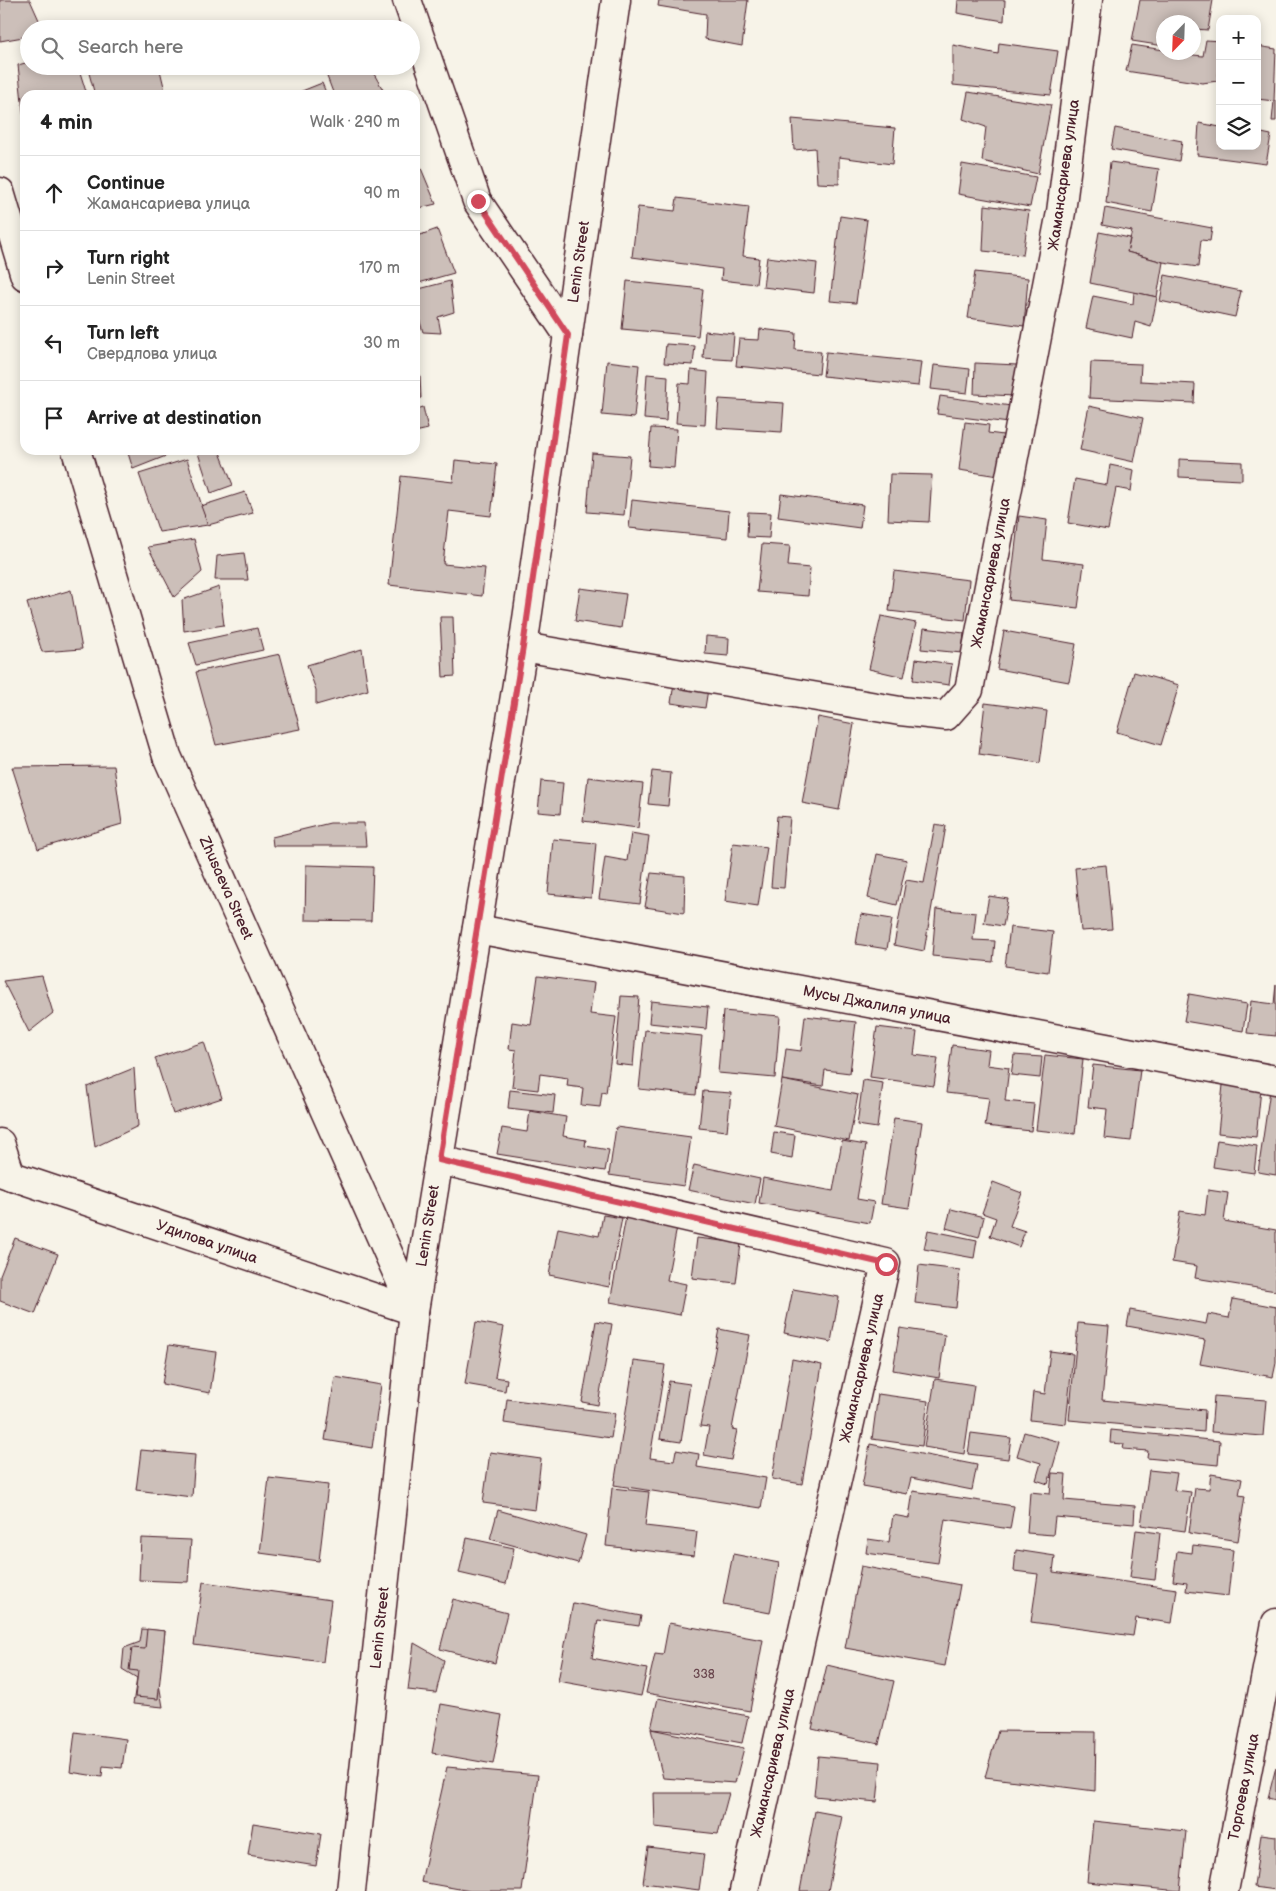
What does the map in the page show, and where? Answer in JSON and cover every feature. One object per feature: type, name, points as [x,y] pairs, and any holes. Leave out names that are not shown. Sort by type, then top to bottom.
[{"type":"street","points":[[407,0],[414,20]]},
{"type":"street","name":"Lenin Street","points":[[351,1891],[414,1311],[523,647],[616,0]]},
{"type":"street","name":"Жамансариева улица","points":[[523,647],[900,712],[946,716],[969,690],[1061,212],[1088,0]]},
{"type":"street","points":[[420,37],[478,201],[568,335]]},
{"type":"street","points":[[0,192],[20,259]]},
{"type":"street","name":"Zhusaeva Street","points":[[77,455],[167,756],[414,1311]]},
{"type":"street","name":"Мусы Джалиля улица","points":[[477,929],[1276,1080]]},
{"type":"street","points":[[0,1143],[6,1174]]},
{"type":"street","name":"Жамансариева улица","points":[[439,1160],[886,1264],[744,1891]]},
{"type":"street","name":"Удилова улица","points":[[6,1174],[414,1311]]},
{"type":"street","name":"Торгоева улица","points":[[1224,1891],[1276,1623]]},
{"type":"building","points":[[0,0],[30,0],[39,20],[20,20],[20,38],[0,41]]},
{"type":"building","points":[[659,0],[748,0],[742,46],[705,39],[706,14],[658,6]]},
{"type":"building","points":[[958,0],[1005,0],[1004,21],[957,13]]},
{"type":"building","points":[[1140,0],[1213,0],[1208,30],[1201,30],[1201,15],[1156,15],[1156,45],[1132,41]]},
{"type":"building","points":[[1206,40],[1216,41],[1216,81],[1202,83],[1126,71],[1132,45],[1156,49],[1156,60],[1201,60],[1201,56],[1203,56]]},
{"type":"building","points":[[999,43],[1058,51],[1051,95],[953,85],[953,45],[998,54]]},
{"type":"building","points":[[1261,47],[1276,49],[1274,101],[1261,99]]},
{"type":"building","points":[[20,64],[20,75],[81,75],[85,90],[21,90],[18,65]]},
{"type":"building","points":[[89,75],[161,75],[165,90],[94,90]]},
{"type":"building","points":[[326,75],[375,75],[383,90],[332,90]]},
{"type":"building","points":[[322,83],[325,90],[304,90]]},
{"type":"building","points":[[968,92],[1051,105],[1038,174],[982,161],[986,127],[963,119]]},
{"type":"building","points":[[1274,101],[1276,101],[1276,121],[1272,121]]},
{"type":"building","points":[[792,119],[895,128],[892,164],[839,157],[839,184],[817,183],[815,148],[794,150]]},
{"type":"building","points":[[1199,123],[1216,126],[1216,150],[1261,150],[1261,133],[1271,135],[1266,164],[1197,155]]},
{"type":"building","points":[[1115,128],[1182,141],[1179,161],[1111,149]]},
{"type":"building","points":[[1110,162],[1159,169],[1152,212],[1106,203]]},
{"type":"building","points":[[962,164],[1036,177],[1030,207],[958,194]]},
{"type":"building","points":[[420,166],[436,204],[420,208]]},
{"type":"building","points":[[677,198],[749,207],[743,256],[759,258],[756,284],[721,280],[722,269],[632,257],[638,207],[675,211]]},
{"type":"building","points":[[985,205],[1029,211],[1023,255],[983,251]]},
{"type":"building","points":[[1105,208],[1212,228],[1210,241],[1201,240],[1198,267],[1163,262],[1127,252],[1132,231],[1102,225]]},
{"type":"building","points":[[840,216],[867,220],[856,303],[830,301]]},
{"type":"building","points":[[437,229],[454,273],[420,283],[420,235]]},
{"type":"building","points":[[1099,232],[1130,238],[1127,252],[1163,262],[1157,297],[1090,283]]},
{"type":"building","points":[[767,257],[817,263],[814,293],[763,287]]},
{"type":"building","points":[[975,272],[1028,278],[1024,326],[968,318]]},
{"type":"building","points":[[1165,275],[1241,291],[1235,317],[1160,301]]},
{"type":"building","points":[[450,281],[454,312],[438,317],[441,333],[423,332],[420,322],[420,289]]},
{"type":"building","points":[[627,281],[703,289],[698,336],[622,329]]},
{"type":"building","points":[[1134,292],[1157,297],[1151,327],[1135,322],[1132,338],[1086,328],[1093,296],[1133,304]]},
{"type":"building","points":[[760,329],[796,333],[795,350],[821,352],[819,374],[736,366],[739,339],[759,340]]},
{"type":"building","points":[[705,331],[734,334],[732,360],[703,358]]},
{"type":"building","points":[[666,344],[695,346],[693,365],[664,363]]},
{"type":"building","points":[[826,352],[921,362],[918,386],[823,376]]},
{"type":"building","points":[[607,361],[639,365],[634,418],[602,415]]},
{"type":"building","points":[[1091,362],[1141,364],[1140,381],[1195,384],[1194,403],[1089,398]]},
{"type":"building","points":[[975,363],[1017,365],[1015,396],[974,394]]},
{"type":"building","points":[[934,365],[970,369],[967,393],[931,389]]},
{"type":"building","points":[[691,370],[708,372],[705,425],[676,423],[679,383],[690,384]]},
{"type":"building","points":[[647,374],[668,376],[666,421],[644,419]]},
{"type":"building","points":[[940,396],[1011,406],[1009,423],[937,414]]},
{"type":"building","points":[[719,399],[784,403],[782,432],[717,428]]},
{"type":"building","points":[[1089,406],[1143,418],[1134,462],[1080,450]]},
{"type":"building","points":[[423,407],[428,429],[420,431],[420,408]]},
{"type":"building","points":[[965,422],[989,425],[988,433],[1011,436],[1005,477],[959,470]]},
{"type":"building","points":[[651,428],[677,429],[674,468],[648,466]]},
{"type":"building","points":[[592,453],[630,456],[624,515],[587,512]]},
{"type":"building","points":[[129,455],[168,455],[133,469]]},
{"type":"building","points":[[199,455],[221,455],[233,485],[211,493]]},
{"type":"building","points":[[187,459],[208,525],[159,532],[139,474]]},
{"type":"building","points":[[1179,459],[1242,462],[1242,480],[1179,477]]},
{"type":"building","points":[[455,460],[497,464],[491,516],[449,511],[443,564],[485,568],[482,596],[389,585],[401,476],[453,482]]},
{"type":"building","points":[[1110,465],[1134,470],[1131,491],[1116,488],[1108,530],[1068,523],[1075,479],[1107,485]]},
{"type":"building","points":[[890,474],[932,475],[929,522],[888,520]]},
{"type":"building","points":[[245,492],[253,513],[208,525],[201,506]]},
{"type":"building","points":[[781,494],[863,505],[860,528],[778,517]]},
{"type":"building","points":[[632,500],[729,511],[727,538],[629,528]]},
{"type":"building","points":[[748,512],[771,513],[769,538],[747,537]]},
{"type":"building","points":[[1019,516],[1047,520],[1043,559],[1084,564],[1078,608],[1009,600]]},
{"type":"building","points":[[194,539],[202,572],[174,597],[148,547]]},
{"type":"building","points":[[762,544],[790,546],[788,566],[810,568],[808,596],[757,592]]},
{"type":"building","points":[[244,553],[248,580],[215,580],[217,556]]},
{"type":"building","points":[[894,571],[969,580],[965,620],[889,611]]},
{"type":"building","points":[[219,587],[224,625],[184,631],[182,600]]},
{"type":"building","points":[[580,588],[626,594],[621,628],[575,621]]},
{"type":"building","points":[[71,590],[82,649],[42,652],[27,603]]},
{"type":"building","points":[[881,616],[916,623],[904,677],[869,669]]},
{"type":"building","points":[[440,617],[453,617],[455,676],[443,677]]},
{"type":"building","points":[[257,628],[263,650],[196,665],[189,643]]},
{"type":"building","points":[[924,628],[964,633],[962,653],[921,649]]},
{"type":"building","points":[[1004,631],[1076,644],[1069,682],[997,669]]},
{"type":"building","points":[[706,636],[729,638],[728,656],[705,654]]},
{"type":"building","points":[[362,649],[368,690],[316,705],[316,690],[307,665]]},
{"type":"building","points":[[280,654],[300,729],[216,745],[196,672]]},
{"type":"building","points":[[916,659],[952,664],[949,685],[913,680]]},
{"type":"building","points":[[1134,672],[1179,685],[1161,745],[1117,732]]},
{"type":"building","points":[[674,683],[708,689],[705,708],[671,703]]},
{"type":"building","points":[[985,703],[1047,711],[1040,763],[979,754]]},
{"type":"building","points":[[818,717],[854,724],[839,810],[802,803]]},
{"type":"building","points":[[114,766],[122,824],[38,849],[12,767]]},
{"type":"building","points":[[652,771],[671,773],[668,806],[648,804]]},
{"type":"building","points":[[588,777],[643,784],[638,828],[583,821]]},
{"type":"building","points":[[541,781],[563,783],[560,814],[538,812]]},
{"type":"building","points":[[777,816],[790,817],[784,888],[771,887]]},
{"type":"building","points":[[330,823],[364,823],[366,846],[273,846],[272,837]]},
{"type":"building","points":[[935,824],[946,826],[924,951],[894,945],[906,880],[924,883]]},
{"type":"building","points":[[631,833],[649,836],[640,904],[599,899],[605,857],[627,861]]},
{"type":"building","points":[[553,839],[596,843],[591,898],[548,894]]},
{"type":"building","points":[[733,843],[767,847],[758,906],[725,901]]},
{"type":"building","points":[[877,854],[907,860],[897,905],[868,898]]},
{"type":"building","points":[[306,865],[373,867],[371,921],[305,920]]},
{"type":"building","points":[[1106,865],[1112,929],[1081,931],[1075,868]]},
{"type":"building","points":[[651,873],[685,876],[684,913],[645,907]]},
{"type":"building","points":[[989,896],[1008,899],[1003,926],[984,923]]},
{"type":"building","points":[[936,909],[976,913],[973,940],[995,941],[993,962],[932,956]]},
{"type":"building","points":[[861,914],[892,919],[887,949],[856,944]]},
{"type":"building","points":[[1010,927],[1053,932],[1048,972],[1005,966]]},
{"type":"building","points":[[42,976],[53,1013],[29,1032],[3,981]]},
{"type":"building","points":[[538,976],[594,983],[590,1014],[616,1017],[606,1093],[602,1092],[600,1107],[581,1105],[583,1088],[567,1086],[568,1078],[540,1074],[538,1090],[512,1087],[516,1050],[509,1049],[512,1022],[531,1025]]},
{"type":"building","points":[[1276,984],[1276,1036],[1247,1033],[1251,1001],[1274,1004]]},
{"type":"building","points":[[1189,994],[1247,1004],[1243,1031],[1184,1021]]},
{"type":"building","points":[[621,996],[639,997],[633,1066],[615,1064]]},
{"type":"building","points":[[651,1001],[708,1007],[706,1029],[649,1023]]},
{"type":"building","points":[[723,1011],[780,1016],[775,1078],[718,1073]]},
{"type":"building","points":[[805,1016],[856,1022],[850,1073],[825,1070],[823,1086],[782,1080],[786,1049],[801,1051]]},
{"type":"building","points":[[877,1027],[917,1032],[914,1055],[938,1058],[934,1086],[870,1077]]},
{"type":"building","points":[[645,1030],[702,1036],[696,1095],[639,1089]]},
{"type":"building","points":[[204,1042],[222,1098],[173,1114],[155,1058]]},
{"type":"building","points":[[952,1045],[989,1050],[987,1065],[1009,1068],[1005,1101],[1034,1104],[1031,1131],[985,1126],[989,1098],[946,1093]]},
{"type":"building","points":[[1014,1055],[1042,1057],[1040,1078],[1011,1075]]},
{"type":"building","points":[[1045,1055],[1083,1059],[1075,1134],[1036,1130]]},
{"type":"building","points":[[1093,1065],[1140,1070],[1131,1141],[1104,1138],[1107,1109],[1088,1107]]},
{"type":"building","points":[[134,1068],[138,1126],[95,1147],[87,1087]]},
{"type":"building","points":[[782,1080],[858,1095],[849,1141],[774,1126]]},
{"type":"building","points":[[863,1080],[883,1083],[877,1128],[857,1125]]},
{"type":"building","points":[[1223,1085],[1261,1089],[1256,1137],[1218,1133]]},
{"type":"building","points":[[510,1090],[555,1095],[553,1113],[508,1108]]},
{"type":"building","points":[[1270,1090],[1276,1091],[1276,1175],[1258,1172]]},
{"type":"building","points":[[703,1091],[731,1093],[727,1131],[699,1128]]},
{"type":"building","points":[[530,1111],[566,1117],[563,1136],[586,1140],[585,1146],[609,1150],[605,1171],[497,1154],[502,1128],[527,1132]]},
{"type":"building","points":[[894,1118],[922,1122],[909,1208],[881,1204]]},
{"type":"building","points":[[616,1127],[691,1137],[684,1186],[609,1175]]},
{"type":"building","points":[[774,1132],[795,1135],[792,1158],[771,1154]]},
{"type":"building","points":[[1217,1140],[1257,1146],[1254,1173],[1213,1167]]},
{"type":"building","points":[[842,1141],[866,1145],[857,1199],[874,1202],[870,1223],[759,1203],[763,1178],[833,1191]]},
{"type":"building","points":[[694,1165],[760,1179],[755,1204],[688,1190]]},
{"type":"building","points":[[993,1182],[1022,1193],[1010,1226],[1025,1231],[1019,1247],[990,1236],[996,1218],[982,1213]]},
{"type":"building","points":[[1208,1190],[1228,1193],[1224,1221],[1276,1230],[1276,1291],[1195,1278],[1197,1266],[1172,1262],[1180,1211],[1205,1215]]},
{"type":"building","points":[[951,1209],[984,1217],[979,1237],[946,1228]]},
{"type":"building","points":[[603,1215],[622,1218],[609,1287],[549,1275],[558,1228],[599,1236]]},
{"type":"building","points":[[626,1217],[677,1227],[667,1280],[686,1284],[680,1315],[610,1302]]},
{"type":"building","points":[[928,1230],[977,1240],[974,1258],[924,1249]]},
{"type":"building","points":[[15,1238],[58,1254],[35,1314],[0,1301],[0,1276]]},
{"type":"building","points":[[697,1238],[741,1243],[736,1283],[692,1278]]},
{"type":"building","points":[[919,1265],[960,1270],[956,1308],[915,1303]]},
{"type":"building","points":[[793,1289],[839,1297],[831,1342],[784,1333]]},
{"type":"building","points":[[1233,1299],[1276,1307],[1276,1363],[1273,1377],[1200,1364],[1205,1340],[1127,1326],[1130,1310],[1206,1324],[1208,1314],[1229,1318]]},
{"type":"building","points":[[596,1321],[612,1324],[598,1405],[582,1402]]},
{"type":"building","points":[[476,1322],[504,1327],[495,1377],[507,1379],[505,1391],[465,1384]]},
{"type":"building","points":[[1078,1323],[1109,1326],[1102,1400],[1205,1410],[1204,1432],[1069,1420]]},
{"type":"building","points":[[900,1328],[945,1335],[939,1378],[893,1370]]},
{"type":"building","points":[[719,1329],[750,1335],[732,1429],[737,1430],[731,1460],[704,1455],[709,1427],[700,1426]]},
{"type":"building","points":[[169,1345],[216,1352],[210,1393],[162,1384]]},
{"type":"building","points":[[1050,1351],[1073,1354],[1066,1424],[1030,1420],[1033,1392],[1045,1394]]},
{"type":"building","points":[[792,1359],[822,1365],[802,1484],[772,1479]]},
{"type":"building","points":[[634,1361],[665,1365],[650,1458],[674,1461],[676,1450],[699,1454],[697,1467],[766,1478],[761,1508],[614,1485]]},
{"type":"building","points":[[335,1377],[381,1385],[372,1448],[325,1440]]},
{"type":"building","points":[[935,1379],[974,1385],[964,1454],[924,1447]]},
{"type":"building","points":[[669,1381],[690,1384],[681,1442],[660,1439]]},
{"type":"building","points":[[878,1394],[928,1401],[922,1446],[872,1439]]},
{"type":"building","points":[[1214,1396],[1266,1400],[1263,1436],[1211,1432]]},
{"type":"building","points":[[507,1399],[615,1413],[611,1438],[504,1423]]},
{"type":"building","points":[[1111,1430],[1220,1441],[1218,1465],[1147,1458],[1148,1451],[1123,1449],[1124,1444],[1110,1443]]},
{"type":"building","points":[[1024,1432],[1060,1442],[1048,1484],[1036,1480],[1041,1463],[1017,1456]]},
{"type":"building","points":[[971,1433],[1011,1438],[1008,1459],[968,1454]]},
{"type":"building","points":[[870,1444],[977,1465],[972,1490],[911,1478],[907,1494],[862,1486]]},
{"type":"building","points":[[141,1450],[195,1455],[192,1497],[136,1490]]},
{"type":"building","points":[[490,1452],[541,1459],[535,1510],[483,1503]]},
{"type":"building","points":[[1149,1470],[1177,1473],[1174,1490],[1191,1492],[1185,1531],[1141,1525]]},
{"type":"building","points":[[1052,1473],[1066,1474],[1064,1500],[1135,1506],[1134,1524],[1055,1517],[1053,1535],[1027,1533],[1030,1492],[1050,1494]]},
{"type":"building","points":[[1211,1474],[1242,1479],[1239,1495],[1245,1496],[1238,1541],[1189,1533],[1195,1488],[1209,1489]]},
{"type":"building","points":[[269,1478],[328,1485],[319,1561],[260,1553]]},
{"type":"building","points":[[612,1488],[649,1492],[645,1526],[697,1532],[694,1556],[606,1546]]},
{"type":"building","points":[[913,1491],[1014,1506],[1010,1529],[945,1519],[938,1563],[866,1553],[868,1539],[889,1542],[893,1515],[909,1518]]},
{"type":"building","points":[[498,1510],[586,1535],[578,1563],[490,1539]]},
{"type":"building","points":[[1136,1530],[1160,1533],[1155,1580],[1130,1577]]},
{"type":"building","points":[[141,1538],[191,1540],[188,1582],[139,1580]]},
{"type":"building","points":[[467,1538],[514,1548],[506,1584],[459,1573]]},
{"type":"building","points":[[1193,1545],[1233,1550],[1228,1596],[1186,1591],[1187,1583],[1173,1581],[1177,1551],[1192,1553]]},
{"type":"building","points":[[1016,1550],[1055,1556],[1053,1572],[1177,1589],[1172,1623],[1136,1618],[1133,1636],[1031,1622],[1038,1574],[1014,1571]]},
{"type":"building","points":[[733,1554],[779,1563],[770,1613],[723,1604]]},
{"type":"building","points":[[861,1566],[960,1585],[945,1666],[845,1648]]},
{"type":"building","points":[[203,1582],[331,1600],[323,1662],[194,1645]]},
{"type":"building","points":[[453,1599],[507,1613],[495,1663],[440,1649]]},
{"type":"building","points":[[573,1603],[641,1616],[639,1626],[598,1620],[592,1658],[647,1669],[641,1696],[558,1681]]},
{"type":"building","points":[[669,1623],[763,1640],[750,1711],[646,1693],[655,1654],[663,1655]]},
{"type":"building","points":[[142,1629],[165,1631],[159,1684],[163,1707],[133,1704],[137,1678],[122,1669],[124,1648],[140,1642]]},
{"type":"building","points":[[147,1629],[165,1631],[158,1699],[135,1697],[138,1671],[129,1670],[132,1648],[145,1649]]},
{"type":"building","points":[[414,1643],[444,1660],[436,1693],[408,1690]]},
{"type":"building","points":[[827,1665],[894,1681],[879,1744],[812,1729]]},
{"type":"building","points":[[658,1698],[748,1716],[742,1743],[684,1732],[651,1729]]},
{"type":"building","points":[[441,1704],[502,1715],[493,1764],[432,1753]]},
{"type":"building","points":[[651,1729],[744,1748],[735,1783],[663,1778]]},
{"type":"building","points":[[998,1731],[1096,1732],[1095,1791],[985,1777]]},
{"type":"building","points":[[75,1732],[126,1739],[122,1768],[103,1766],[102,1777],[70,1772]]},
{"type":"building","points":[[818,1756],[881,1762],[877,1802],[814,1796]]},
{"type":"building","points":[[447,1767],[538,1775],[522,1891],[470,1891],[421,1882]]},
{"type":"building","points":[[1276,1767],[1276,1800],[1268,1798]]},
{"type":"building","points":[[654,1793],[729,1793],[718,1834],[655,1827]]},
{"type":"building","points":[[815,1811],[842,1816],[828,1891],[800,1891]]},
{"type":"building","points":[[1093,1821],[1186,1831],[1180,1891],[1087,1882]]},
{"type":"building","points":[[253,1823],[321,1834],[316,1866],[248,1855]]},
{"type":"building","points":[[1261,1834],[1276,1836],[1276,1890],[1254,1887]]},
{"type":"building","points":[[648,1847],[704,1854],[699,1890],[643,1883]]},
{"type":"route","points":[[478,201],[568,335],[523,647],[439,1160],[886,1264]]}]
